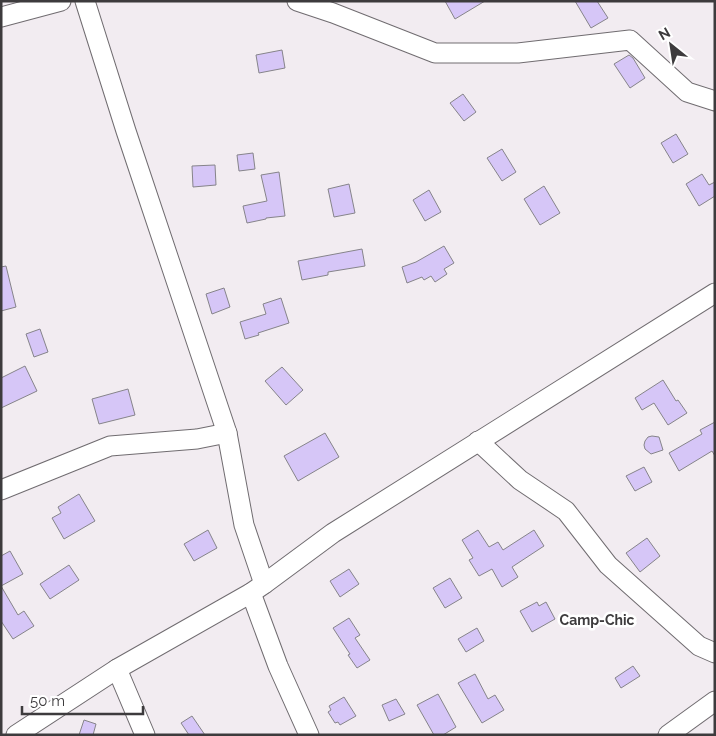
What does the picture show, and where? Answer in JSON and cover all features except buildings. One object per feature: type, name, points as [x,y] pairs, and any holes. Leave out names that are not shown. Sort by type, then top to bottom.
[{"type":"street","points":[[1,17],[61,1]]},
{"type":"street","points":[[85,1],[126,131],[227,433],[258,589],[278,666],[308,735]]},
{"type":"street","points":[[297,1],[435,53],[518,54],[630,40],[687,92],[715,102]]},
{"type":"street","points":[[16,735],[117,669],[258,589],[333,533],[715,293]]},
{"type":"street","points":[[1,490],[110,446],[197,439],[227,433]]},
{"type":"street","points":[[478,441],[520,480],[566,511],[608,565],[699,646],[715,653]]},
{"type":"street","points":[[117,669],[145,735]]},
{"type":"street","points":[[668,735],[715,701]]},
{"type":"district","name":"Camp-Chic","points":[[597,620]]}]
